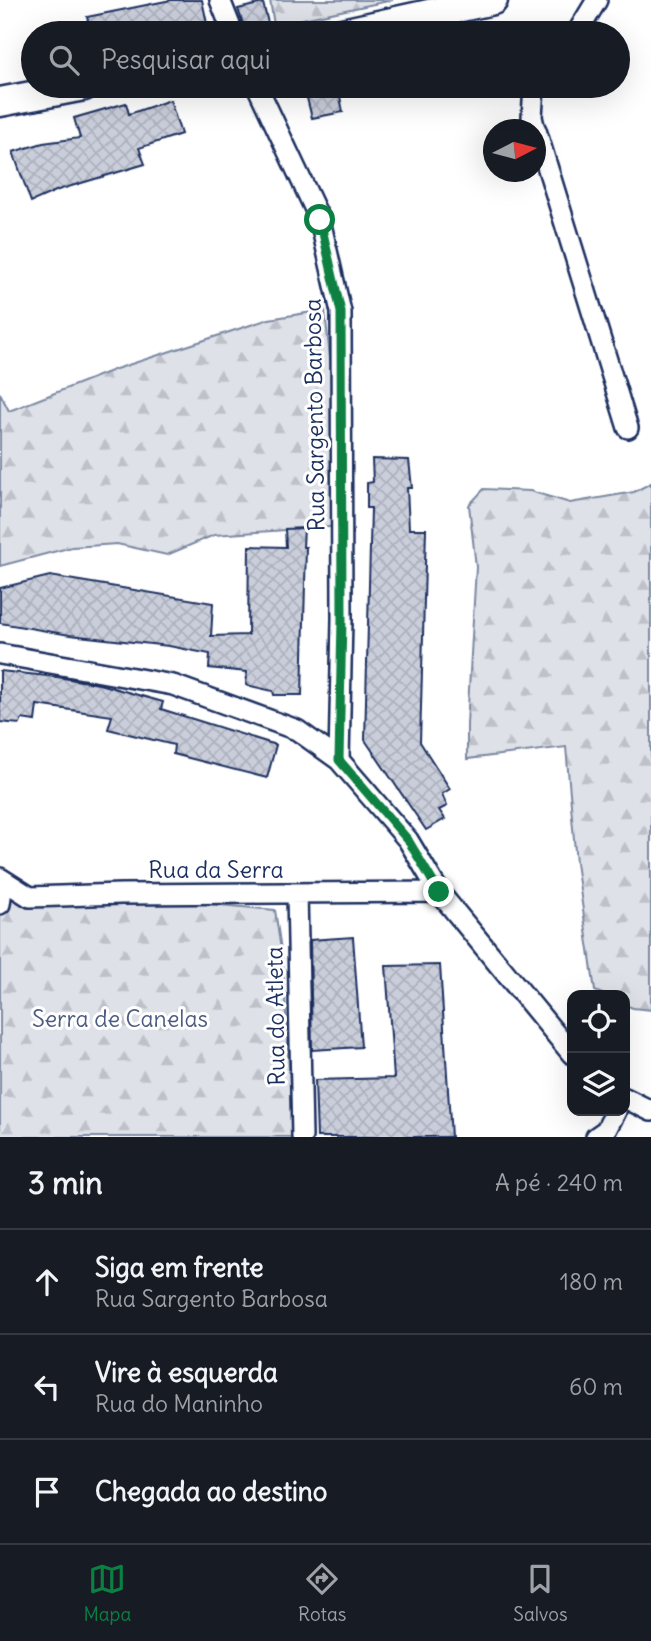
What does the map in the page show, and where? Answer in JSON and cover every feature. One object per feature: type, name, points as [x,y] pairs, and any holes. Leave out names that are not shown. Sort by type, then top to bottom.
[{"type":"main road","points":[[397,21],[493,0]]},
{"type":"main road","points":[[0,102],[21,98]]},
{"type":"street","points":[[220,0],[228,21]]},
{"type":"street","points":[[584,21],[597,0]]},
{"type":"street","name":"Rua Sargento Barbosa","points":[[263,98],[320,220],[341,312],[342,619],[339,760]]},
{"type":"street","points":[[532,119],[533,98]]},
{"type":"street","points":[[546,165],[628,428]]},
{"type":"street","points":[[0,654],[173,685],[297,730],[339,760],[408,840],[439,892],[571,1053]]},
{"type":"street","points":[[0,904],[1,880]]},
{"type":"street","name":"Rua da Serra","points":[[1,880],[30,897],[439,892]]},
{"type":"street","name":"Rua do Atleta","points":[[297,893],[302,1137]]},
{"type":"street","points":[[630,1100],[651,1111]]},
{"type":"street","points":[[596,1137],[606,1130],[613,1116]]},
{"type":"green space","points":[[270,0],[393,0],[293,21],[273,21]]},
{"type":"green space","points":[[325,310],[337,427],[343,526],[214,535],[167,555],[117,544],[72,547],[0,566],[0,393],[9,411],[116,369],[269,319]]},
{"type":"green space","points":[[651,483],[651,1010],[630,1007],[630,990],[595,990],[576,863],[566,747],[467,759],[476,567],[469,505],[484,489],[530,491],[570,503],[634,492]]},
{"type":"green space","name":"Serra de Canelas","points":[[32,888],[275,910],[283,963],[293,1137],[0,1137],[0,900]]},
{"type":"building","points":[[171,0],[202,0],[206,21],[88,21],[87,17]]},
{"type":"building","points":[[263,3],[268,21],[242,21],[238,9]]},
{"type":"building","points":[[307,98],[340,98],[343,112],[312,118]]},
{"type":"building","points":[[170,100],[181,134],[139,148],[145,164],[58,190],[31,202],[13,152],[43,143],[80,138],[74,118],[126,103],[129,114]]},
{"type":"building","points":[[372,459],[409,460],[412,488],[407,488],[409,529],[426,529],[420,742],[450,789],[442,794],[447,806],[439,810],[445,819],[426,830],[365,740],[371,508],[367,508],[367,483],[373,482]]},
{"type":"building","points":[[304,528],[303,547],[306,547],[302,695],[274,695],[273,691],[246,685],[247,672],[209,668],[210,654],[0,623],[0,588],[50,576],[213,603],[211,636],[248,635],[249,546],[286,547],[285,529]]},
{"type":"building","points":[[0,671],[99,684],[163,702],[161,709],[276,745],[267,778],[173,754],[174,745],[108,729],[112,716],[37,705],[35,721],[22,719],[20,724],[0,722]]},
{"type":"building","points":[[353,937],[361,1047],[312,1050],[310,940]]},
{"type":"building","points":[[440,965],[451,1137],[317,1137],[315,1080],[394,1078],[386,966]]},
{"type":"route","points":[[320,220],[341,312],[342,619],[339,760],[408,840],[439,892]]}]
